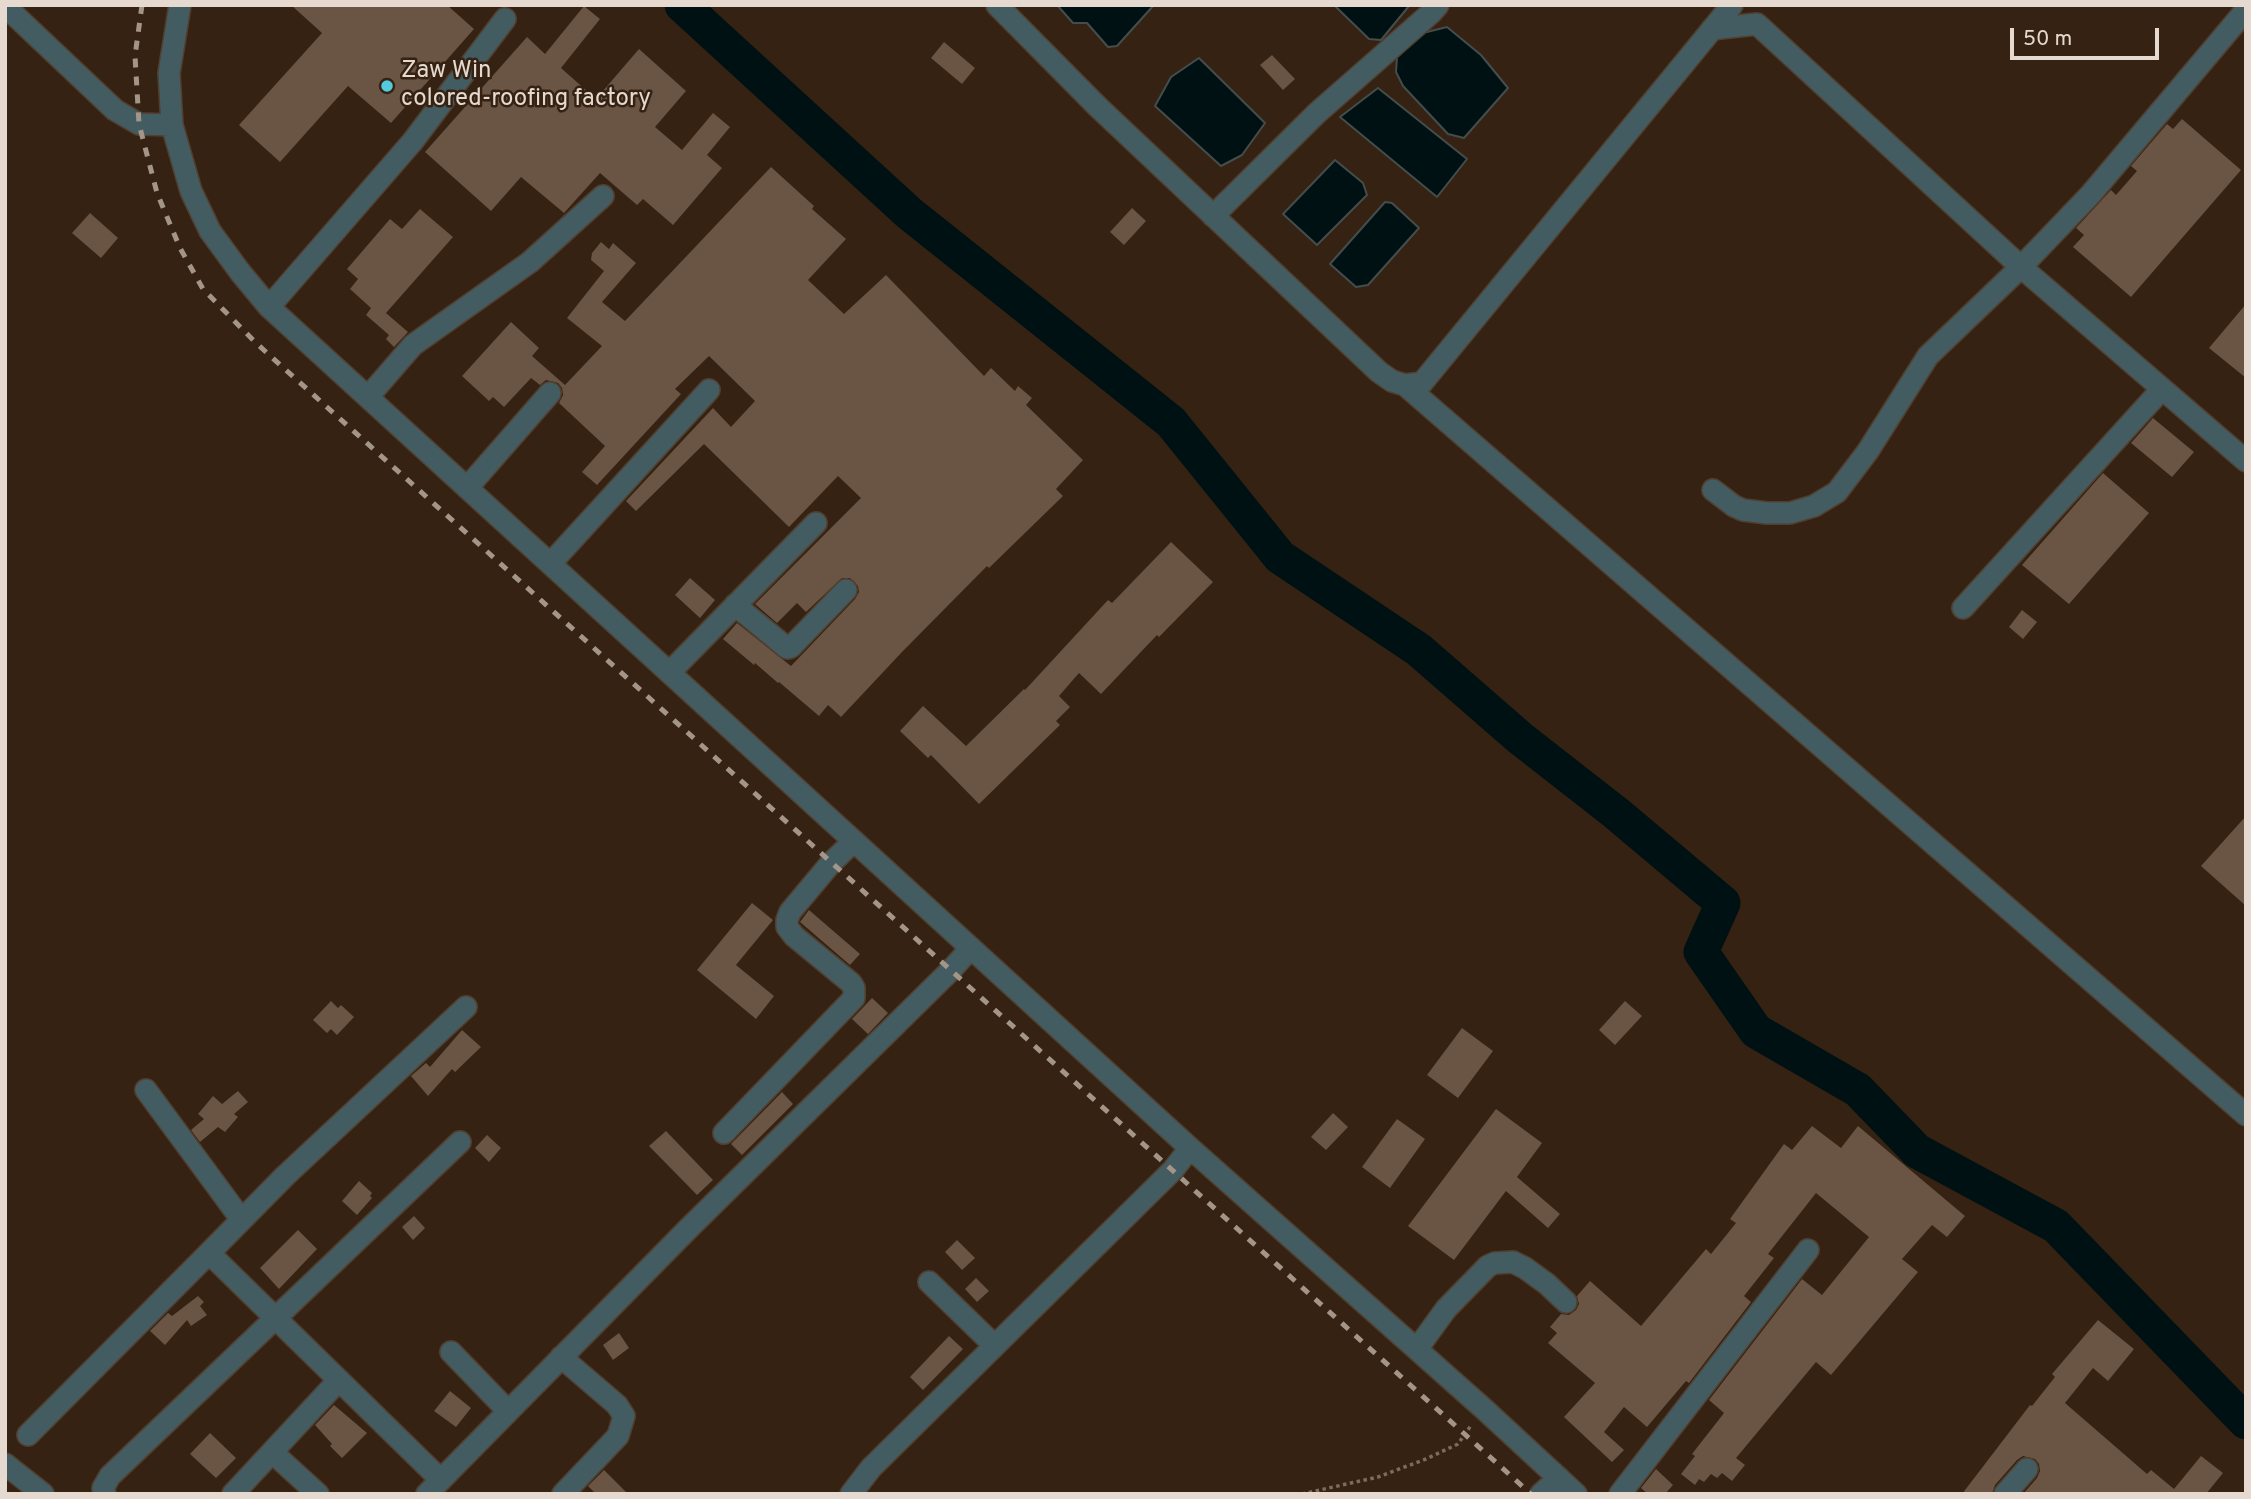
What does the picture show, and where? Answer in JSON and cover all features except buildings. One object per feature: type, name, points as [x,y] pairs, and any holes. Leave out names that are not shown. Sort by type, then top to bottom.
[{"type":"street","points":[[180,5],[169,73],[172,125],[191,191],[210,231],[269,307],[1190,1148],[1576,1494]]},
{"type":"street","points":[[996,5],[1097,106],[1379,372],[1392,381],[1405,385],[1422,383],[1732,5]]},
{"type":"street","points":[[1213,216],[1317,113],[1438,5]]},
{"type":"street","points":[[5,6],[115,110],[139,124],[172,125]]},
{"type":"street","points":[[1713,490],[1743,510],[1767,513],[1790,513],[1814,506],[1838,492],[1868,451],[1928,356],[2021,267],[2091,194],[2246,10]]},
{"type":"street","points":[[269,307],[413,141],[505,19]]},
{"type":"street","points":[[1712,29],[1757,23],[2021,267],[2246,461]]},
{"type":"street","points":[[368,397],[412,345],[530,262],[603,196]]},
{"type":"street","points":[[1405,385],[2246,1115]]},
{"type":"street","points":[[1963,608],[2162,389]]},
{"type":"street","points":[[551,563],[709,390]]},
{"type":"street","points":[[467,488],[550,393]]},
{"type":"street","points":[[670,672],[816,523]]},
{"type":"street","points":[[735,606],[787,648],[846,590]]},
{"type":"street","points":[[724,1133],[854,998],[851,983],[794,936],[787,920],[790,912],[831,863],[854,841]]},
{"type":"street","points":[[209,1253],[339,1380],[434,1487],[688,1229],[951,971],[971,948]]},
{"type":"street","points":[[28,1435],[241,1219],[466,1007]]},
{"type":"street","points":[[146,1090],[241,1219]]},
{"type":"street","points":[[105,1494],[103,1488],[110,1476],[460,1142]]},
{"type":"street","points":[[851,1494],[871,1468],[1173,1170],[1190,1148]]},
{"type":"street","points":[[1620,1494],[1808,1250]]},
{"type":"street","points":[[1417,1349],[1446,1309],[1494,1263],[1513,1262],[1525,1268],[1566,1302]]},
{"type":"street","points":[[929,1282],[994,1345]]},
{"type":"street","points":[[451,1352],[508,1411]]},
{"type":"street","points":[[561,1357],[617,1405],[625,1416],[618,1436],[563,1494]]},
{"type":"street","points":[[233,1494],[339,1380]]},
{"type":"street","points":[[273,1453],[318,1494]]},
{"type":"street","points":[[5,1464],[43,1494]]},
{"type":"street","points":[[2005,1494],[2027,1469]]},
{"type":"street","points":[[1541,1494],[1559,1478]]},
{"type":"path","points":[[1302,1494],[1378,1477],[1426,1459],[1458,1444],[1484,1409]]},
{"type":"shaded area","points":[[1057,5],[1154,5],[1117,46],[1108,47],[1087,23],[1073,23]]},
{"type":"shaded area","points":[[1334,5],[1409,6],[1381,40],[1369,39]]},
{"type":"shaded area","points":[[1447,27],[1481,55],[1508,88],[1464,138],[1448,134],[1403,86],[1396,72],[1397,57],[1423,33]]},
{"type":"shaded area","points":[[1199,58],[1265,123],[1242,155],[1221,166],[1155,106],[1171,77]]},
{"type":"shaded area","points":[[1378,88],[1467,159],[1437,197],[1340,117]]},
{"type":"shaded area","points":[[1335,160],[1363,183],[1367,195],[1317,245],[1283,214]]},
{"type":"shaded area","points":[[1385,202],[1392,203],[1419,228],[1368,285],[1356,287],[1330,264]]},
{"type":"waterway","points":[[682,5],[909,213],[1171,422],[1280,557],[1419,650],[1520,738],[1616,813],[1723,903],[1701,952],[1756,1031],[1858,1090],[1917,1151],[2056,1226],[2246,1422]]},
{"type":"railway","points":[[142,5],[135,56],[139,124],[157,193],[180,248],[203,289],[256,343],[1531,1494]]},
{"type":"place","name":"Zaw Win colored-roofing factory","points":[[387,86]]}]
